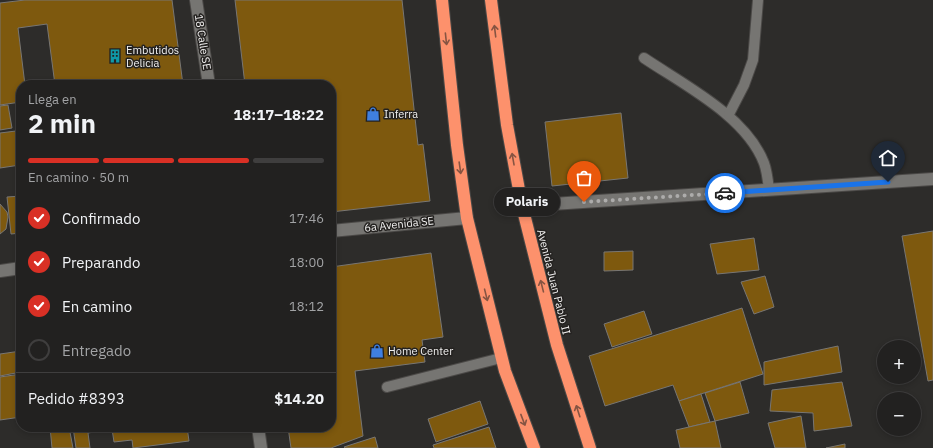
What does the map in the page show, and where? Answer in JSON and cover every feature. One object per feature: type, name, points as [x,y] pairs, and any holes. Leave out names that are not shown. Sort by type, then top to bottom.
[{"type":"highway","points":[[442,0],[457,145],[468,218],[501,358],[534,448]]},
{"type":"highway","name":"Avenida Juan Pablo II","points":[[491,0],[507,125],[522,206],[557,345],[590,448]]},
{"type":"street","name":"18 Calle SE","points":[[196,0],[208,80]]},
{"type":"street","points":[[522,206],[933,179]]},
{"type":"street","name":"6a Avenida SE","points":[[336,231],[468,218]]},
{"type":"street","points":[[0,271],[16,269]]},
{"type":"street","points":[[259,432],[261,448]]},
{"type":"lane","points":[[729,114],[744,86],[754,60],[758,0]]},
{"type":"lane","points":[[644,58],[729,114],[758,150],[764,164],[769,190]]},
{"type":"lane","points":[[387,387],[501,358]]},
{"type":"building","name":"Embutidos Delicia","points":[[25,0],[172,0],[182,80],[54,80],[47,24],[18,28],[24,80],[16,80],[16,103],[0,105],[0,3]]},
{"type":"building","name":"Inferra","points":[[235,0],[402,0],[418,145],[423,144],[430,201],[336,211],[336,80],[244,80]]},
{"type":"building","points":[[8,105],[12,128],[0,130],[0,106]]},
{"type":"building","points":[[621,113],[628,178],[552,186],[545,122]]},
{"type":"building","points":[[16,131],[16,166],[0,168],[0,133]]},
{"type":"building","points":[[16,196],[16,234],[11,234],[7,197]]},
{"type":"building","points":[[0,204],[7,212],[8,217],[6,229],[0,234]]},
{"type":"building","points":[[933,231],[933,380],[928,381],[921,340],[902,236]]},
{"type":"building","points":[[754,238],[759,270],[717,274],[710,244]]},
{"type":"building","points":[[633,251],[633,270],[604,271],[604,252]]},
{"type":"building","name":"Home Center","points":[[431,253],[443,337],[422,340],[425,362],[355,371],[363,436],[331,448],[291,448],[289,432],[336,432],[336,266]]},
{"type":"building","points":[[765,276],[774,307],[754,314],[741,282]]},
{"type":"building","points":[[742,308],[763,374],[679,401],[673,385],[605,406],[589,356]]},
{"type":"building","points":[[644,311],[652,334],[612,347],[604,324]]},
{"type":"building","points":[[838,346],[842,372],[764,385],[764,362]]},
{"type":"building","points":[[16,352],[16,373],[0,376],[0,354]]},
{"type":"building","points":[[16,375],[16,418],[0,420],[0,377]]},
{"type":"building","points":[[740,382],[749,413],[715,421],[705,393]]},
{"type":"building","points":[[842,382],[852,426],[814,431],[813,413],[770,411],[772,390]]},
{"type":"building","points":[[701,394],[710,422],[689,427],[679,401]]},
{"type":"building","points":[[480,401],[488,424],[436,442],[428,419]]},
{"type":"building","points":[[801,416],[806,448],[775,448],[768,423]]},
{"type":"building","points":[[715,421],[721,448],[680,448],[676,430]]},
{"type":"building","points":[[489,427],[496,448],[434,448],[433,445]]},
{"type":"building","points":[[50,432],[70,432],[73,448],[52,448]]},
{"type":"building","points":[[74,432],[94,432],[88,433],[90,448],[76,448]]},
{"type":"building","points":[[112,432],[188,432],[189,441],[133,448],[132,440],[114,442]]},
{"type":"building","points":[[375,437],[378,448],[344,447]]},
{"type":"building","points":[[845,444],[845,448],[826,448]]},
{"type":"way so far","points":[[584,202],[725,193]]},
{"type":"place","name":"Embutidos Delicia","points":[[115,56]]},
{"type":"place","name":"Inferra","points":[[373,114]]},
{"type":"place","name":"Polaris","points":[[584,202]]},
{"type":"place","name":"Home Center","points":[[377,351]]},
{"type":"route","points":[[725,193],[888,182]]}]
